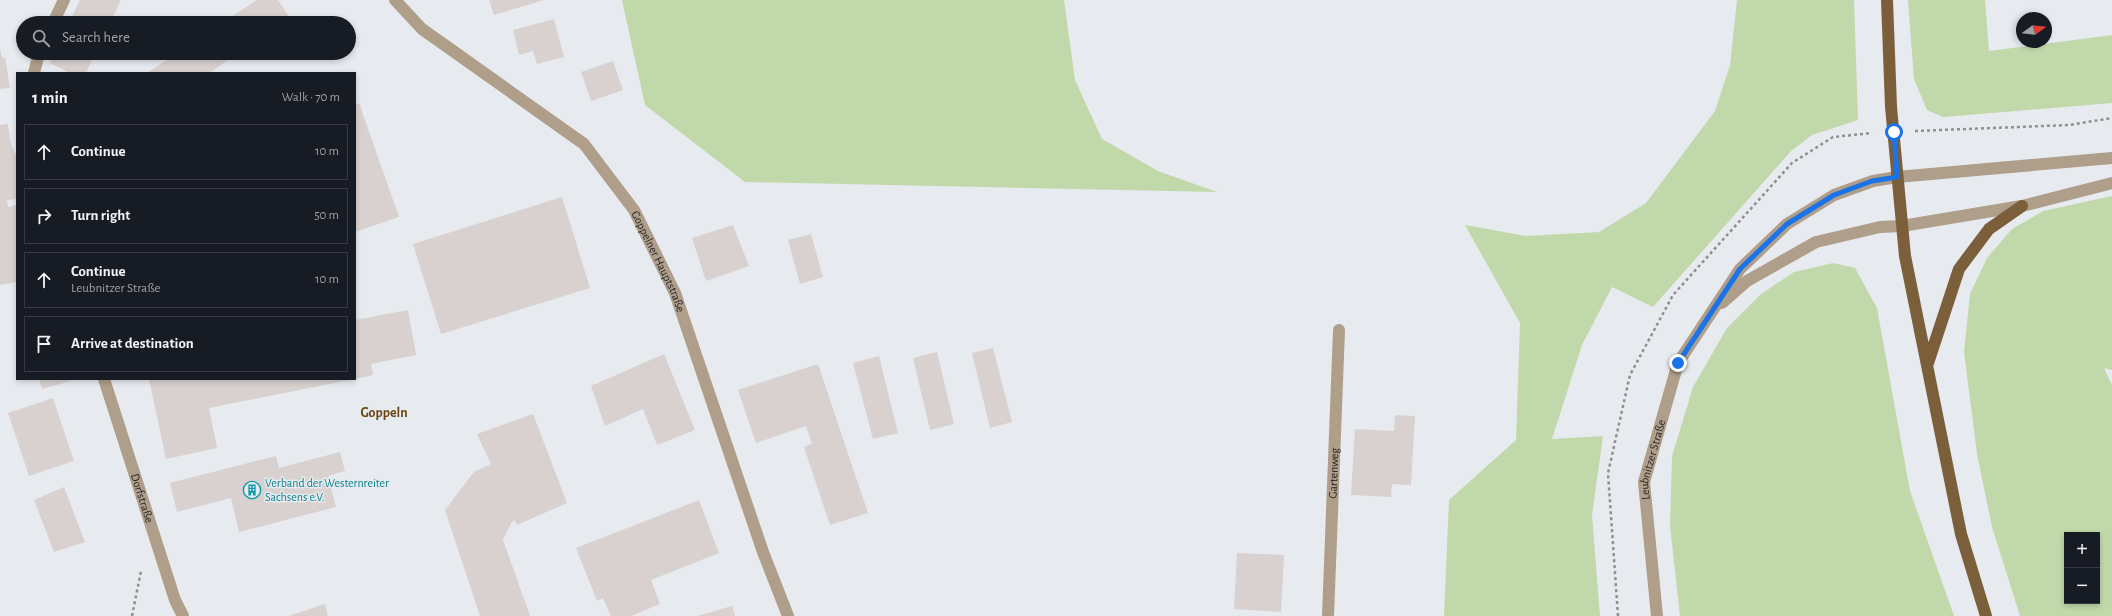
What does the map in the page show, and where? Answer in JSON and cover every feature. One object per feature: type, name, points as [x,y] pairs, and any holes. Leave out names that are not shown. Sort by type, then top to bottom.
[{"type":"main road","points":[[1887,0],[1891,107],[1905,256],[1961,534],[1986,616]]},
{"type":"main road","points":[[1927,364],[1959,269],[1989,229],[2022,206]]},
{"type":"street","points":[[56,16],[64,0]]},
{"type":"street","name":"Goppelner Hauptstraße","points":[[395,0],[422,29],[584,144],[634,210],[675,293],[763,552],[788,616]]},
{"type":"street","points":[[34,72],[37,60]]},
{"type":"street","points":[[1710,314],[1740,269],[1787,224],[1834,195],[1872,181],[1897,177],[2112,158]]},
{"type":"street","points":[[1710,314],[1747,281],[1816,242],[1880,227],[1902,226],[2022,206],[2112,183]]},
{"type":"street","name":"Leubnitzer Straße","points":[[1657,616],[1644,482],[1678,363],[1710,314]]},
{"type":"street","name":"Gartenweg","points":[[1328,616],[1339,330]]},
{"type":"street","name":"Dorfstraße","points":[[104,380],[175,600],[183,616]]},
{"type":"green space","points":[[622,0],[1064,0],[1075,80],[1102,139],[1158,171],[1217,192],[745,182],[645,105]]},
{"type":"green space","points":[[1737,0],[1854,0],[1858,120],[1812,135],[1791,151],[1653,307],[1612,287],[1582,345],[1552,439],[1603,436],[1592,515],[1600,616],[1444,616],[1449,500],[1516,440],[1520,323],[1465,225],[1526,236],[1599,232],[1646,203],[1715,111],[1730,65]]},
{"type":"green space","points":[[1908,0],[1985,0],[1989,51],[2016,47],[2052,48],[2052,43],[2112,35],[2112,103],[1943,117],[1927,110],[1914,79]]},
{"type":"green space","points":[[2112,196],[2112,370],[2104,368],[2112,385],[2112,616],[2020,616],[1992,527],[1977,454],[1964,352],[1970,294],[1987,258],[2012,229],[2043,211]]},
{"type":"green space","points":[[1833,263],[1855,268],[1877,308],[1910,491],[1954,616],[1680,616],[1670,526],[1672,456],[1693,387],[1727,328],[1761,294],[1794,272]]},
{"type":"building","points":[[80,0],[121,0],[113,16],[72,16]]},
{"type":"building","points":[[257,0],[278,0],[289,16],[233,16]]},
{"type":"building","points":[[489,0],[544,0],[494,15]]},
{"type":"building","points":[[554,19],[564,57],[537,64],[533,51],[519,55],[513,30]]},
{"type":"building","points":[[0,49],[2,58],[5,57],[10,88],[0,89]]},
{"type":"building","points":[[51,60],[92,60],[86,72],[68,72],[50,63]]},
{"type":"building","points":[[166,60],[228,60],[210,72],[148,72]]},
{"type":"building","points":[[613,61],[623,90],[591,101],[581,72]]},
{"type":"building","points":[[359,103],[399,217],[356,232],[356,104]]},
{"type":"building","points":[[8,124],[11,144],[16,156],[16,199],[7,200],[8,207],[16,205],[16,282],[0,285],[0,125]]},
{"type":"building","points":[[562,197],[590,288],[441,334],[413,244]]},
{"type":"building","points":[[733,225],[749,266],[706,281],[692,238]]},
{"type":"building","points":[[811,234],[823,277],[800,284],[788,240]]},
{"type":"building","points":[[408,310],[416,355],[371,364],[373,375],[356,379],[356,320]]},
{"type":"building","points":[[993,348],[1012,422],[990,428],[972,353]]},
{"type":"building","points":[[937,352],[954,424],[930,430],[913,358]]},
{"type":"building","points":[[664,354],[695,430],[657,445],[643,409],[605,426],[591,386]]},
{"type":"building","points":[[879,356],[898,433],[873,439],[853,363]]},
{"type":"building","points":[[818,364],[868,513],[830,525],[804,447],[812,444],[806,426],[756,443],[738,390]]},
{"type":"building","points":[[39,380],[71,381],[42,389]]},
{"type":"building","points":[[149,380],[349,380],[209,408],[217,448],[166,459]]},
{"type":"building","points":[[53,398],[74,461],[29,476],[8,413]]},
{"type":"building","points":[[533,414],[567,503],[517,525],[515,520],[511,523],[503,540],[530,616],[480,616],[445,510],[474,472],[491,464],[477,434]]},
{"type":"building","points":[[1395,415],[1415,416],[1411,485],[1392,484],[1391,497],[1351,495],[1355,429],[1394,431]]},
{"type":"building","name":"Verband der Westernreiter Sachsens e.V.","points":[[340,452],[345,471],[328,476],[336,507],[239,532],[231,498],[177,512],[170,483],[276,456],[279,468]]},
{"type":"building","points":[[64,487],[85,542],[54,552],[34,500]]},
{"type":"building","points":[[699,500],[719,553],[651,580],[660,604],[631,616],[611,616],[603,598],[597,601],[576,548]]},
{"type":"building","points":[[1237,553],[1284,555],[1281,612],[1234,609]]},
{"type":"building","points":[[325,604],[328,616],[289,616]]},
{"type":"building","points":[[732,606],[735,616],[697,616]]},
{"type":"place","name":"Verband der Westernreiter Sachsens e.V.","points":[[252,490]]},
{"type":"district","name":"Goppeln","points":[[384,413]]},
{"type":"route","points":[[1678,363],[1740,269],[1787,224],[1834,195],[1872,181],[1897,177],[1894,132]]}]
